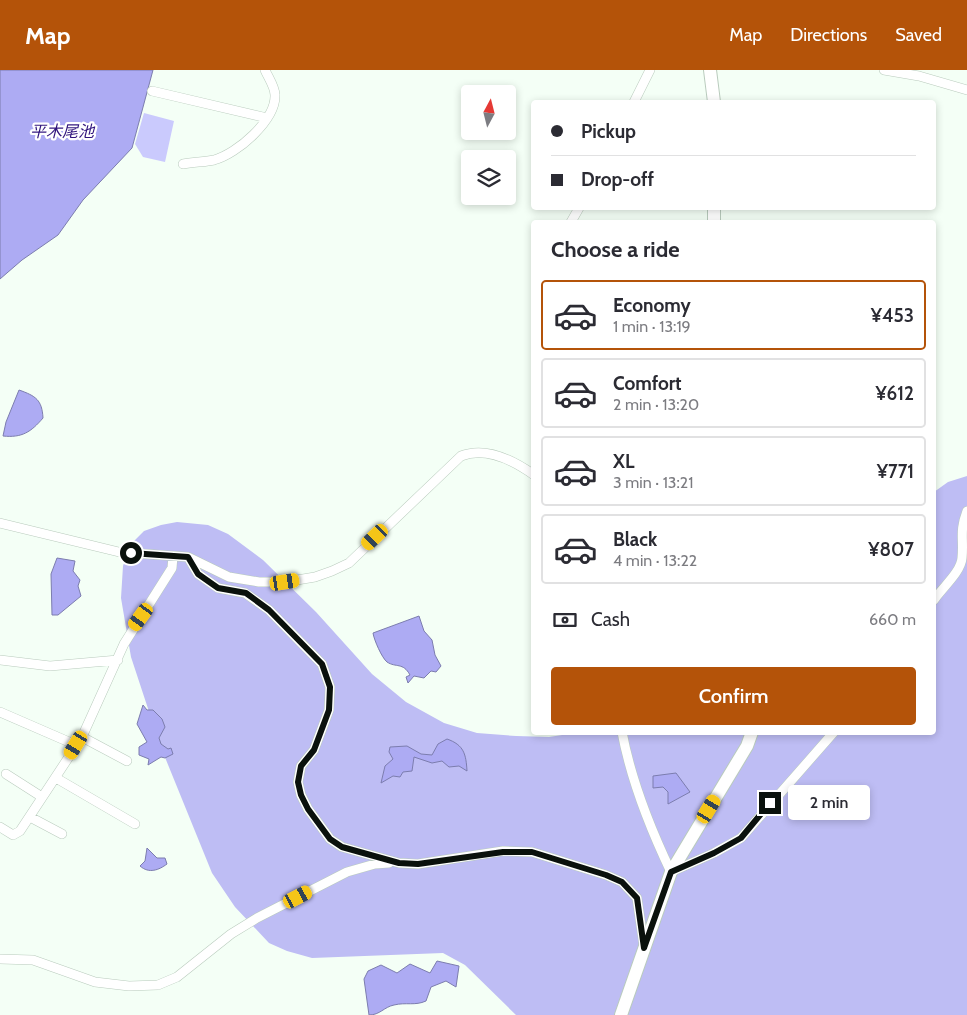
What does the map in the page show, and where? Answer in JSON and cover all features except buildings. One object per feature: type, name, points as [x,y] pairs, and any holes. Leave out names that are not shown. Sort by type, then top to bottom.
[{"type":"street","points":[[184,164],[216,160],[244,143],[267,118],[274,106],[276,93],[265,70]]},
{"type":"street","points":[[635,100],[650,70]]},
{"type":"street","points":[[710,70],[714,100]]},
{"type":"street","points":[[884,70],[919,76],[967,90]]},
{"type":"street","points":[[152,91],[267,118]]},
{"type":"street","points":[[0,523],[119,552],[188,557],[229,577],[251,581],[285,582],[315,578],[349,563],[462,456],[474,451],[492,453],[531,473]]},
{"type":"street","points":[[936,597],[960,567],[962,558],[962,523],[967,511]]},
{"type":"street","points":[[0,827],[13,836],[20,831],[56,778],[82,737],[133,628],[157,594],[172,568],[173,556]]},
{"type":"street","points":[[188,557],[198,574],[218,588],[246,593],[269,610],[322,664],[330,687],[329,710],[314,750],[301,766],[298,782],[301,795],[330,839],[342,847],[399,863]]},
{"type":"street","points":[[0,660],[50,666],[118,660]]},
{"type":"street","points":[[0,712],[76,745]]},
{"type":"street","points":[[623,735],[640,797],[656,841],[671,872]]},
{"type":"street","points":[[621,1015],[671,872],[747,746],[751,735]]},
{"type":"street","points":[[671,872],[714,853],[741,838],[831,735]]},
{"type":"street","points":[[82,737],[127,761]]},
{"type":"street","points":[[6,774],[42,797]]},
{"type":"street","points":[[56,778],[135,824]]},
{"type":"street","points":[[30,817],[62,834]]},
{"type":"street","points":[[0,960],[33,960],[95,982],[129,986],[158,985],[177,977],[231,934],[347,872],[375,864],[418,864],[503,852],[532,852],[606,875],[622,882],[637,898],[644,948]]},
{"type":"shaded area","points":[[144,113],[174,121],[165,162],[143,157],[135,144]]},
{"type":"shaded area","points":[[967,476],[967,1015],[516,1015],[465,965],[443,953],[312,958],[287,951],[269,943],[235,907],[212,873],[160,745],[131,657],[121,598],[123,566],[130,545],[144,531],[161,525],[177,522],[208,525],[228,534],[263,560],[316,612],[372,674],[406,702],[444,723],[477,733],[549,737],[562,735],[936,735],[936,491],[948,482]]},
{"type":"water","name":"平木尾池","points":[[0,70],[153,70],[132,148],[83,200],[58,235],[22,260],[0,279]]},
{"type":"water","points":[[19,390],[30,394],[37,400],[41,407],[43,418],[26,433],[16,436],[3,436],[6,422]]},
{"type":"water","points":[[57,558],[75,561],[73,571],[80,580],[78,586],[81,596],[58,615],[52,615],[51,574]]},
{"type":"water","points":[[419,616],[424,631],[432,640],[435,655],[441,666],[436,672],[431,671],[424,678],[414,676],[408,683],[406,677],[410,675],[405,668],[390,664],[385,660],[378,649],[373,633]]},
{"type":"water","points":[[143,705],[147,710],[153,710],[162,719],[165,727],[159,738],[161,744],[168,749],[171,748],[173,754],[165,758],[161,757],[148,765],[149,759],[139,755],[139,747],[147,742],[137,724]]},
{"type":"water","points":[[447,739],[461,747],[466,760],[467,771],[459,766],[449,767],[442,761],[432,763],[414,757],[412,771],[403,772],[400,777],[393,776],[381,783],[385,766],[393,759],[389,752],[390,747],[407,746],[421,754],[432,755],[438,744]]},
{"type":"water","points":[[676,773],[690,792],[668,804],[668,792],[663,787],[653,788],[653,776]]},
{"type":"water","points":[[147,848],[157,858],[165,858],[167,864],[154,870],[147,870],[140,866],[145,861]]},
{"type":"water","points":[[437,961],[459,966],[456,987],[446,981],[431,987],[426,1001],[394,1005],[376,1014],[369,1015],[364,979],[368,971],[381,965],[397,973],[410,964],[430,973]]},
{"type":"route","points":[[131,553],[188,557],[198,574],[218,588],[246,593],[269,610],[300,639],[322,664],[330,687],[329,710],[314,750],[301,766],[298,782],[301,795],[308,809],[330,839],[342,847],[399,863],[418,864],[503,852],[532,852],[606,875],[622,882],[637,898],[644,948],[671,872],[714,853],[741,838],[770,803]]}]
